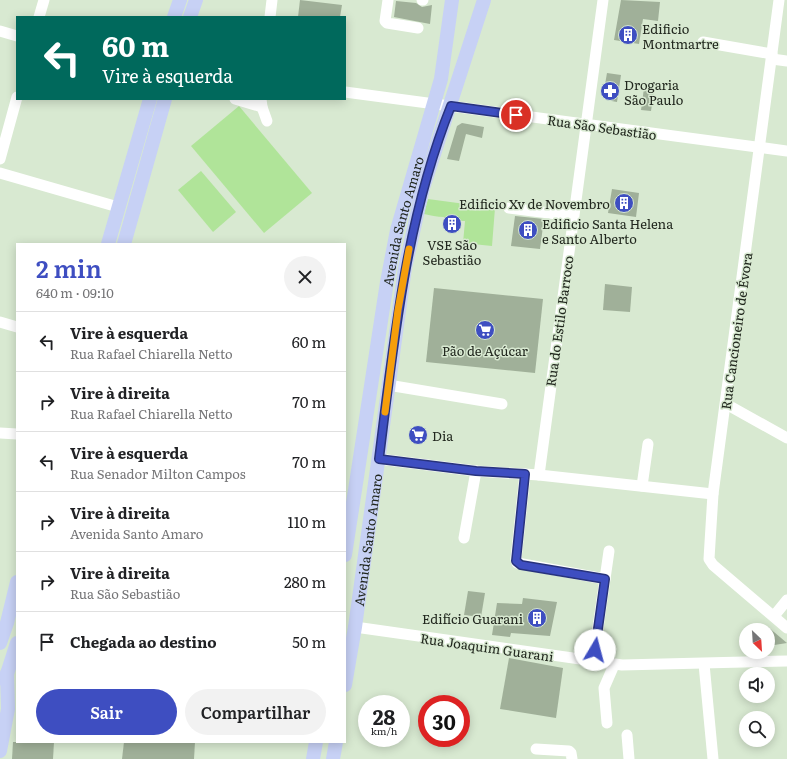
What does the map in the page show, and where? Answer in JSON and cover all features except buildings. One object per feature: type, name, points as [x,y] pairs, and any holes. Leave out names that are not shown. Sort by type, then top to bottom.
[{"type":"main road","points":[[174,16],[180,0]]},
{"type":"main road","points":[[190,16],[196,0]]},
{"type":"main road","name":"Avenida Santo Amaro","points":[[346,548],[387,282],[397,230],[435,104],[441,79],[452,0]]},
{"type":"main road","name":"Avenida Santo Amaro","points":[[346,679],[355,627],[405,268],[423,188],[451,106],[484,0]]},
{"type":"main road","points":[[108,243],[150,100]]},
{"type":"main road","points":[[124,243],[165,100]]},
{"type":"main road","points":[[0,643],[7,623],[16,586]]},
{"type":"main road","points":[[0,751],[8,707],[7,673],[16,646]]},
{"type":"main road","points":[[313,759],[316,743]]},
{"type":"main road","points":[[333,759],[336,743]]},
{"type":"street","points":[[39,16],[44,0]]},
{"type":"street","points":[[270,16],[272,0]]},
{"type":"street","points":[[388,0],[385,21],[387,24],[418,28]]},
{"type":"street","name":"Rua do Estilo Barroco","points":[[539,475],[603,0]]},
{"type":"street","name":"Rua Cancioneiro de Évora","points":[[779,0],[761,147],[714,494],[709,559],[713,565],[787,628]]},
{"type":"street","points":[[0,31],[16,36]]},
{"type":"street","points":[[703,42],[772,56],[787,61]]},
{"type":"street","name":"Rua São Sebastião","points":[[346,92],[787,151]]},
{"type":"street","points":[[0,159],[16,100]]},
{"type":"street","points":[[242,100],[261,103],[267,121]]},
{"type":"street","points":[[0,173],[118,207]]},
{"type":"street","points":[[510,208],[573,216]]},
{"type":"street","points":[[0,322],[16,326]]},
{"type":"street","points":[[388,385],[502,404]]},
{"type":"street","points":[[726,404],[787,438]]},
{"type":"street","points":[[0,433],[16,434]]},
{"type":"street","points":[[642,486],[648,444]]},
{"type":"street","points":[[379,459],[476,471],[539,475],[714,494]]},
{"type":"street","points":[[464,538],[476,471]]},
{"type":"street","points":[[525,474],[516,559],[517,563],[605,579]]},
{"type":"street","points":[[593,662],[609,551]]},
{"type":"street","points":[[774,616],[787,600]]},
{"type":"street","name":"Rua Joaquim Guarani","points":[[355,627],[614,665],[787,661]]},
{"type":"street","points":[[704,664],[713,759]]},
{"type":"street","points":[[607,723],[604,688],[614,665]]},
{"type":"street","points":[[627,735],[629,759]]},
{"type":"street","points":[[536,749],[569,751],[572,759]]},
{"type":"green space","points":[[239,106],[312,193],[264,233],[191,146]]},
{"type":"green space","points":[[201,171],[236,212],[213,232],[178,190]]},
{"type":"green space","points":[[428,199],[495,208],[492,246],[463,243],[465,221],[461,221],[455,216],[441,217],[424,214]]},
{"type":"slow traffic","points":[[385,412],[394,336],[409,249]]},
{"type":"place","name":"Edificio Montmartre","points":[[628,35]]},
{"type":"place","name":"Drogaria São Paulo","points":[[610,91]]},
{"type":"place","name":"Edificio Xv de Novembro","points":[[624,203]]},
{"type":"place","name":"VSE São Sebastião","points":[[452,224]]},
{"type":"place","name":"Edificio Santa Helena e Santo Alberto","points":[[528,230]]},
{"type":"place","name":"Pão de Açúcar","points":[[485,330]]},
{"type":"place","name":"Dia","points":[[418,435]]},
{"type":"place","name":"Edifício Guarani","points":[[537,618]]},
{"type":"route","points":[[516,115],[451,106],[444,123],[423,188],[405,268],[394,336],[379,459],[476,471],[525,474],[516,561],[521,565],[605,579],[595,650]]}]
